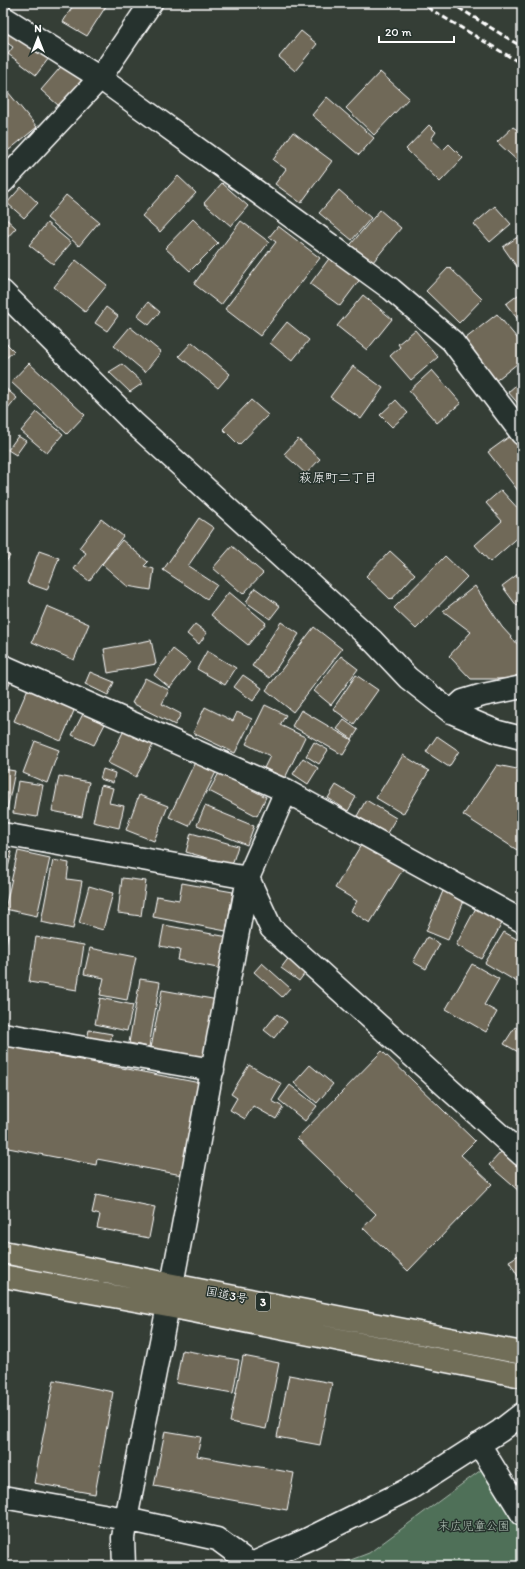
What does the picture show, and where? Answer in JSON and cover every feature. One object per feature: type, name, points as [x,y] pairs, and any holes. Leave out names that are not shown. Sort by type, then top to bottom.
[{"type":"highway","name":"国道3号","points":[[3,1252],[522,1353]]},
{"type":"highway","name":"国道3号","points":[[3,1276],[168,1306],[522,1376]]},
{"type":"street","points":[[3,182],[100,78],[151,3]]},
{"type":"street","points":[[3,17],[100,78],[390,289],[452,341],[522,434]]},
{"type":"street","points":[[3,292],[134,424],[372,641],[408,678],[451,712],[498,732],[522,738]]},
{"type":"street","points":[[3,666],[286,791],[522,921]]},
{"type":"street","points":[[451,712],[463,701],[483,695],[522,687]]},
{"type":"street","points":[[124,1566],[123,1538],[126,1519],[213,1070],[248,878],[286,791]]},
{"type":"street","points":[[3,834],[248,878]]},
{"type":"street","points":[[248,878],[271,928],[522,1155]]},
{"type":"street","points":[[3,1034],[213,1070]]},
{"type":"street","points":[[3,1498],[126,1519],[217,1539],[249,1565],[306,1540],[411,1488],[522,1414]]},
{"type":"street","points":[[479,1444],[522,1514]]},
{"type":"green space","name":"末広児童公園","points":[[485,1467],[522,1526],[522,1566],[335,1566],[369,1553]]},
{"type":"building","points":[[72,3],[108,3],[87,36],[63,22],[74,4]]},
{"type":"building","points":[[3,18],[52,54],[36,75],[8,54],[13,47],[3,40]]},
{"type":"building","points":[[301,31],[317,44],[295,71],[279,57]]},
{"type":"building","points":[[65,62],[84,79],[59,106],[41,90]]},
{"type":"building","points":[[380,72],[409,98],[374,135],[346,108]]},
{"type":"building","points":[[3,86],[37,127],[9,150],[3,142]]},
{"type":"building","points":[[327,97],[374,138],[359,155],[312,115]]},
{"type":"building","points":[[429,125],[436,132],[431,139],[443,150],[449,144],[463,158],[440,182],[406,149]]},
{"type":"building","points":[[513,127],[522,133],[522,165],[497,142]]},
{"type":"building","points":[[293,132],[332,161],[301,203],[275,184],[286,169],[273,160]]},
{"type":"building","points":[[178,176],[196,193],[160,232],[142,216]]},
{"type":"building","points":[[222,183],[248,206],[231,226],[204,203]]},
{"type":"building","points":[[21,187],[38,203],[24,218],[7,203]]},
{"type":"building","points":[[339,190],[371,218],[352,240],[319,213]]},
{"type":"building","points":[[66,195],[99,222],[79,246],[47,218]]},
{"type":"building","points":[[495,206],[511,224],[490,242],[474,224]]},
{"type":"building","points":[[380,210],[401,228],[368,268],[346,250]]},
{"type":"building","points":[[3,216],[16,228],[4,241],[3,240]]},
{"type":"building","points":[[193,219],[218,243],[190,271],[165,248]]},
{"type":"building","points":[[241,221],[269,242],[221,305],[194,284]]},
{"type":"building","points":[[47,223],[71,243],[53,264],[29,245]]},
{"type":"building","points":[[278,226],[320,258],[260,336],[225,309],[276,242],[269,237]]},
{"type":"building","points":[[522,234],[522,274],[503,247]]},
{"type":"building","points":[[331,256],[361,278],[340,306],[310,284]]},
{"type":"building","points":[[76,260],[107,285],[85,312],[54,287]]},
{"type":"building","points":[[449,267],[482,299],[459,323],[426,291]]},
{"type":"building","points":[[522,292],[522,325],[506,304]]},
{"type":"building","points":[[363,295],[392,319],[367,350],[337,326]]},
{"type":"building","points":[[148,302],[160,312],[149,325],[137,316]]},
{"type":"building","points":[[106,307],[118,316],[107,331],[95,323]]},
{"type":"building","points":[[497,314],[522,344],[522,360],[494,382],[461,342]]},
{"type":"building","points":[[287,322],[309,340],[292,361],[270,343]]},
{"type":"building","points":[[130,327],[161,352],[145,372],[114,346]]},
{"type":"building","points":[[415,330],[438,357],[411,380],[390,356],[400,347],[398,344]]},
{"type":"building","points":[[3,340],[14,351],[3,361]]},
{"type":"building","points":[[192,342],[230,374],[218,388],[179,356]]},
{"type":"building","points":[[29,363],[85,415],[67,434],[11,382]]},
{"type":"building","points":[[122,364],[143,383],[130,392],[109,372]]},
{"type":"building","points":[[353,366],[383,388],[361,419],[330,397]]},
{"type":"building","points":[[432,370],[461,403],[437,423],[409,391]]},
{"type":"building","points":[[522,380],[522,408],[508,392]]},
{"type":"building","points":[[4,387],[17,398],[3,415],[3,388]]},
{"type":"building","points":[[251,400],[268,415],[239,445],[223,429]]},
{"type":"building","points":[[396,400],[408,413],[392,427],[380,415]]},
{"type":"building","points":[[37,412],[63,434],[47,453],[21,431]]},
{"type":"building","points":[[513,434],[522,446],[522,490],[519,492],[488,452]]},
{"type":"building","points":[[18,436],[26,441],[16,455],[8,450]]},
{"type":"building","points":[[298,439],[320,459],[306,474],[284,454]]},
{"type":"building","points":[[501,490],[522,513],[522,534],[490,562],[475,545],[502,521],[486,503]]},
{"type":"building","points":[[199,518],[214,528],[188,566],[217,585],[207,599],[163,570]]},
{"type":"building","points":[[101,519],[123,536],[89,581],[74,569],[86,553],[79,548]]},
{"type":"building","points":[[522,539],[522,550],[517,542]]},
{"type":"building","points":[[122,540],[148,562],[144,566],[154,569],[151,590],[127,586],[102,564]]},
{"type":"building","points":[[232,546],[263,573],[243,594],[213,568]]},
{"type":"building","points":[[3,550],[10,556],[3,566]]},
{"type":"building","points":[[39,551],[59,558],[47,590],[27,583]]},
{"type":"building","points":[[390,551],[415,574],[391,600],[366,576]]},
{"type":"building","points":[[445,556],[467,577],[416,629],[394,608]]},
{"type":"building","points":[[522,571],[522,603],[517,606],[502,586]]},
{"type":"building","points":[[475,586],[502,627],[522,649],[522,673],[509,679],[471,679],[449,656],[471,632],[443,611]]},
{"type":"building","points":[[255,588],[280,606],[270,619],[246,602]]},
{"type":"building","points":[[229,592],[266,623],[248,645],[211,615]]},
{"type":"building","points":[[47,606],[89,624],[74,660],[32,642]]},
{"type":"building","points":[[281,622],[299,634],[270,678],[252,666]]},
{"type":"building","points":[[195,624],[207,633],[199,644],[187,634]]},
{"type":"building","points":[[314,627],[342,649],[293,712],[266,690]]},
{"type":"building","points":[[151,640],[156,664],[108,673],[104,649]]},
{"type":"building","points":[[173,649],[190,662],[170,688],[154,675]]},
{"type":"building","points":[[207,651],[236,668],[225,685],[197,669]]},
{"type":"building","points":[[341,656],[358,669],[331,705],[314,691]]},
{"type":"building","points":[[90,672],[114,682],[108,695],[85,684]]},
{"type":"building","points":[[243,675],[262,688],[253,701],[234,687]]},
{"type":"building","points":[[356,675],[378,690],[354,724],[333,709]]},
{"type":"building","points":[[3,678],[11,681],[3,699]]},
{"type":"building","points":[[145,678],[169,690],[162,704],[181,714],[175,725],[132,703]]},
{"type":"building","points":[[29,686],[76,706],[61,741],[14,721]]},
{"type":"building","points":[[265,705],[286,715],[280,725],[305,737],[285,778],[264,768],[270,756],[246,744]]},
{"type":"building","points":[[205,707],[233,721],[237,712],[252,719],[235,753],[193,733]]},
{"type":"building","points":[[301,710],[352,740],[343,755],[292,726]]},
{"type":"building","points":[[84,712],[106,722],[94,745],[72,735]]},
{"type":"building","points":[[344,720],[358,730],[352,739],[337,729]]},
{"type":"building","points":[[125,728],[154,743],[136,777],[108,763]]},
{"type":"building","points":[[437,736],[459,751],[449,767],[426,752]]},
{"type":"building","points":[[35,741],[59,750],[47,783],[23,773]]},
{"type":"building","points":[[314,742],[328,750],[319,764],[306,756]]},
{"type":"building","points":[[403,755],[429,771],[403,814],[376,798]]},
{"type":"building","points":[[303,758],[318,768],[308,784],[293,774]]},
{"type":"building","points":[[195,762],[216,772],[189,826],[169,817]]},
{"type":"building","points":[[497,765],[522,770],[522,842],[517,850],[463,815]]},
{"type":"building","points":[[3,769],[15,771],[7,810],[3,809]]},
{"type":"building","points":[[103,769],[115,773],[113,783],[100,779]]},
{"type":"building","points":[[219,773],[266,797],[257,816],[209,791]]},
{"type":"building","points":[[59,776],[89,782],[82,817],[52,811]]},
{"type":"building","points":[[18,781],[43,785],[37,817],[13,813]]},
{"type":"building","points":[[101,785],[113,788],[109,803],[124,806],[119,828],[93,822]]},
{"type":"building","points":[[336,785],[356,797],[348,811],[328,798]]},
{"type":"building","points":[[139,795],[168,806],[154,841],[126,830]]},
{"type":"building","points":[[366,800],[396,818],[387,833],[357,816]]},
{"type":"building","points":[[205,806],[254,826],[247,845],[197,825]]},
{"type":"building","points":[[191,833],[238,846],[232,865],[186,852]]},
{"type":"building","points":[[361,845],[403,869],[370,923],[351,911],[357,901],[335,888]]},
{"type":"building","points":[[3,849],[12,852],[3,887]]},
{"type":"building","points":[[18,851],[50,858],[37,916],[5,909]]},
{"type":"building","points":[[53,860],[69,863],[67,879],[82,881],[73,929],[41,922]]},
{"type":"building","points":[[122,878],[146,881],[141,916],[118,913]]},
{"type":"building","points":[[182,883],[233,892],[226,931],[153,917],[157,896],[179,900]]},
{"type":"building","points":[[89,886],[113,893],[103,930],[79,923]]},
{"type":"building","points":[[443,891],[464,901],[448,940],[426,931]]},
{"type":"building","points":[[478,904],[505,918],[482,959],[456,945]]},
{"type":"building","points":[[164,925],[228,937],[222,969],[178,960],[180,950],[160,946]]},
{"type":"building","points":[[504,932],[522,942],[522,985],[485,963]]},
{"type":"building","points":[[3,934],[8,935],[3,960]]},
{"type":"building","points":[[36,937],[84,945],[77,990],[29,982]]},
{"type":"building","points":[[427,937],[440,944],[426,969],[413,962]]},
{"type":"building","points":[[90,948],[136,957],[127,1000],[100,995],[104,978],[84,974]]},
{"type":"building","points":[[293,952],[311,965],[299,981],[281,968]]},
{"type":"building","points":[[262,963],[290,988],[282,997],[254,972]]},
{"type":"building","points":[[472,964],[499,979],[484,1005],[497,1012],[486,1032],[446,1009]]},
{"type":"building","points":[[140,979],[160,982],[149,1047],[129,1043]]},
{"type":"building","points":[[162,990],[218,1000],[206,1059],[151,1048]]},
{"type":"building","points":[[100,998],[133,1005],[127,1031],[95,1024]]},
{"type":"building","points":[[277,1014],[287,1022],[274,1038],[264,1030]]},
{"type":"building","points":[[515,1027],[522,1031],[522,1054],[504,1044]]},
{"type":"building","points":[[89,1030],[112,1034],[110,1044],[87,1040]]},
{"type":"building","points":[[3,1045],[200,1083],[182,1175],[97,1159],[96,1165],[3,1147]]},
{"type":"building","points":[[382,1051],[475,1141],[461,1155],[492,1184],[408,1271],[363,1228],[376,1214],[297,1138]]},
{"type":"building","points":[[249,1065],[282,1084],[272,1101],[283,1107],[276,1119],[253,1106],[245,1119],[230,1110],[237,1098],[231,1094]]},
{"type":"building","points":[[310,1065],[333,1084],[317,1103],[294,1083]]},
{"type":"building","points":[[290,1085],[317,1106],[305,1121],[279,1100]]},
{"type":"building","points":[[502,1151],[522,1169],[522,1189],[520,1192],[489,1165]]},
{"type":"building","points":[[96,1195],[155,1207],[149,1238],[97,1228],[100,1215],[92,1213]]},
{"type":"building","points":[[522,1253],[522,1283],[509,1261]]},
{"type":"building","points":[[182,1350],[239,1360],[233,1393],[176,1383]]},
{"type":"building","points":[[243,1356],[279,1363],[266,1429],[230,1422]]},
{"type":"building","points":[[289,1375],[332,1383],[320,1445],[277,1437]]},
{"type":"building","points":[[54,1380],[113,1392],[95,1494],[34,1483]]},
{"type":"building","points":[[165,1431],[201,1437],[197,1456],[294,1473],[287,1510],[154,1486]]},
{"type":"railway","points":[[420,3],[522,64]]},
{"type":"railway","points":[[451,3],[522,47]]},
{"type":"district","name":"萩原町二丁目","points":[[338,477]]}]
